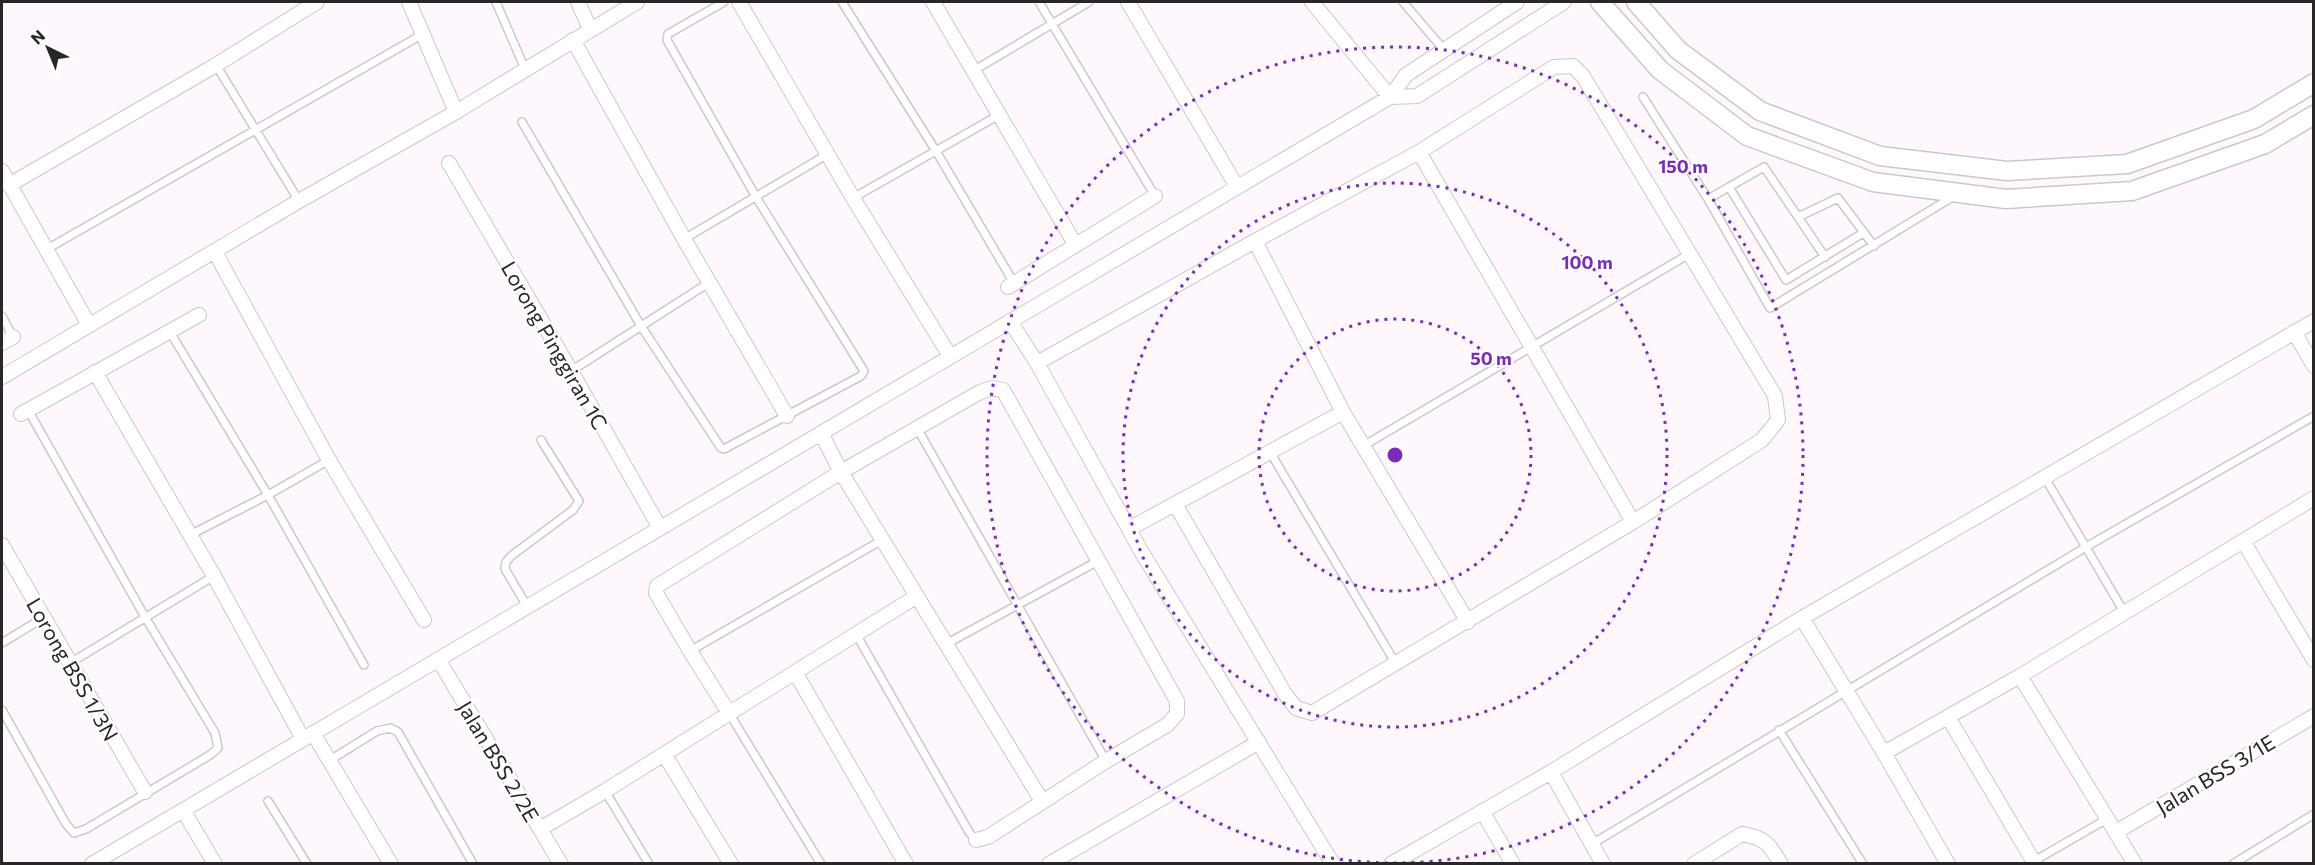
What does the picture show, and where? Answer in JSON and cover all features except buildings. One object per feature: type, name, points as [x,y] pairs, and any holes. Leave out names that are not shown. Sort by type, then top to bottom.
[{"type":"street","points":[[9,185],[216,65],[317,2]]},
{"type":"street","points":[[409,2],[456,112]]},
{"type":"street","points":[[578,2],[590,29]]},
{"type":"street","points":[[2,377],[299,201],[456,112],[638,2]]},
{"type":"street","points":[[739,2],[853,198],[950,356]]},
{"type":"street","points":[[933,2],[1075,244]]},
{"type":"street","points":[[1128,2],[1237,187]]},
{"type":"street","points":[[1312,2],[1390,96]]},
{"type":"street","points":[[92,864],[1390,96],[1406,75],[1517,2]]},
{"type":"street","points":[[1390,96],[1417,96],[1564,2]]},
{"type":"street","points":[[1600,2],[1660,70],[1747,136],[1873,182],[2006,199],[2132,191],[2265,144],[2313,115]]},
{"type":"street","points":[[1635,2],[1678,50],[1760,111],[1880,156],[2007,171],[2127,164],[2254,119],[2313,83]]},
{"type":"street","points":[[573,40],[684,239],[787,416]]},
{"type":"street","points":[[1037,363],[1419,152],[1554,67],[1573,66],[1583,76],[1775,396],[1778,420],[1762,440],[1633,522],[1312,713],[1296,708],[1285,694],[1175,504]]},
{"type":"street","points":[[1419,152],[1633,522]]},
{"type":"street","name":"Lorong Pinggiran 1C","points":[[449,164],[660,528]]},
{"type":"street","points":[[2,171],[89,325]]},
{"type":"street","points":[[1011,285],[1155,196]]},
{"type":"street","points":[[1255,241],[1363,446],[1468,622]]},
{"type":"street","points":[[215,252],[329,460],[424,621]]},
{"type":"street","points":[[25,412],[199,315]]},
{"type":"street","points":[[1010,321],[1037,363],[1129,530],[1333,864]]},
{"type":"street","points":[[1391,864],[1551,772],[1802,618],[2313,321]]},
{"type":"street","points":[[2294,332],[2313,366]]},
{"type":"street","points":[[95,372],[308,736],[330,760],[391,864]]},
{"type":"street","points":[[729,713],[656,593],[657,586],[842,472],[980,392],[992,387],[1003,390],[1177,701],[1177,714],[1167,725],[987,837],[976,840]]},
{"type":"street","points":[[1129,530],[1344,412]]},
{"type":"street","points":[[821,433],[842,472],[1042,801]]},
{"type":"street","points":[[1884,753],[2020,676],[2313,499]]},
{"type":"street","points":[[2243,541],[2313,660]]},
{"type":"street","name":"Lorong BSS 1/3N","points":[[2,545],[145,792]]},
{"type":"street","points":[[540,829],[605,791],[917,596]]},
{"type":"street","points":[[1802,618],[1948,864]]},
{"type":"street","name":"Jalan BSS 2/2E","points":[[438,659],[540,829],[557,862]]},
{"type":"street","points":[[795,672],[906,864]]},
{"type":"street","points":[[2020,676],[2135,864]]},
{"type":"street","name":"Jalan BSS 3/1E","points":[[2116,832],[2313,716]]},
{"type":"street","points":[[1948,717],[2035,862]]},
{"type":"street","points":[[1049,864],[1259,742]]},
{"type":"street","points":[[664,754],[731,864]]},
{"type":"street","points":[[1551,772],[1603,864]]},
{"type":"street","points":[[183,810],[215,864]]},
{"type":"street","points":[[1482,812],[1513,864]]},
{"type":"street","points":[[1694,864],[1742,834],[1760,837],[1771,847],[1781,864]]},
{"type":"lane","points":[[496,2],[525,69]]},
{"type":"lane","points":[[522,122],[641,326],[721,448],[724,449],[861,376],[864,371],[756,197],[666,40],[668,34],[724,2]]},
{"type":"lane","points":[[842,2],[936,151],[1011,285]]},
{"type":"lane","points":[[1039,2],[1155,196]]},
{"type":"lane","points":[[973,71],[1089,2]]},
{"type":"lane","points":[[1403,2],[1444,50]]},
{"type":"lane","points":[[47,249],[423,34]]},
{"type":"lane","points":[[216,65],[299,201]]},
{"type":"lane","points":[[1643,97],[1708,199],[1770,308],[1959,193]]},
{"type":"lane","points":[[853,198],[999,115]]},
{"type":"lane","points":[[684,239],[828,154]]},
{"type":"lane","points":[[1708,199],[1764,167],[1825,257]]},
{"type":"lane","points":[[1729,187],[1786,280],[1863,233]]},
{"type":"lane","points":[[1798,217],[1839,198],[1874,246]]},
{"type":"lane","points":[[1363,446],[1691,253]]},
{"type":"lane","points":[[571,371],[710,282]]},
{"type":"lane","points":[[2,316],[7,340]]},
{"type":"lane","points":[[171,332],[268,495],[364,665]]},
{"type":"lane","points":[[2,710],[66,824],[74,832],[86,829],[218,748],[215,733],[25,412]]},
{"type":"lane","points":[[1592,844],[1845,690],[2313,416]]},
{"type":"lane","points":[[917,428],[1106,761]]},
{"type":"lane","points":[[527,606],[505,569],[506,562],[573,510],[579,501],[541,440]]},
{"type":"lane","points":[[1270,452],[1396,664]]},
{"type":"lane","points":[[190,535],[268,495],[329,460]]},
{"type":"lane","points":[[2044,476],[2124,612]]},
{"type":"lane","points":[[690,651],[883,540]]},
{"type":"lane","points":[[946,644],[1098,561]]},
{"type":"lane","points":[[70,663],[214,576]]},
{"type":"lane","points":[[2,643],[43,618]]},
{"type":"lane","points":[[856,634],[976,840]]},
{"type":"lane","points":[[729,713],[821,864]]},
{"type":"lane","points":[[330,760],[377,731],[390,728],[398,732],[473,864]]},
{"type":"lane","points":[[1779,730],[1863,864]]},
{"type":"lane","points":[[605,791],[649,864]]},
{"type":"lane","points":[[268,801],[307,864]]},
{"type":"lane","points":[[2233,864],[2313,814]]},
{"type":"lane","points":[[2035,862],[2108,819]]}]
